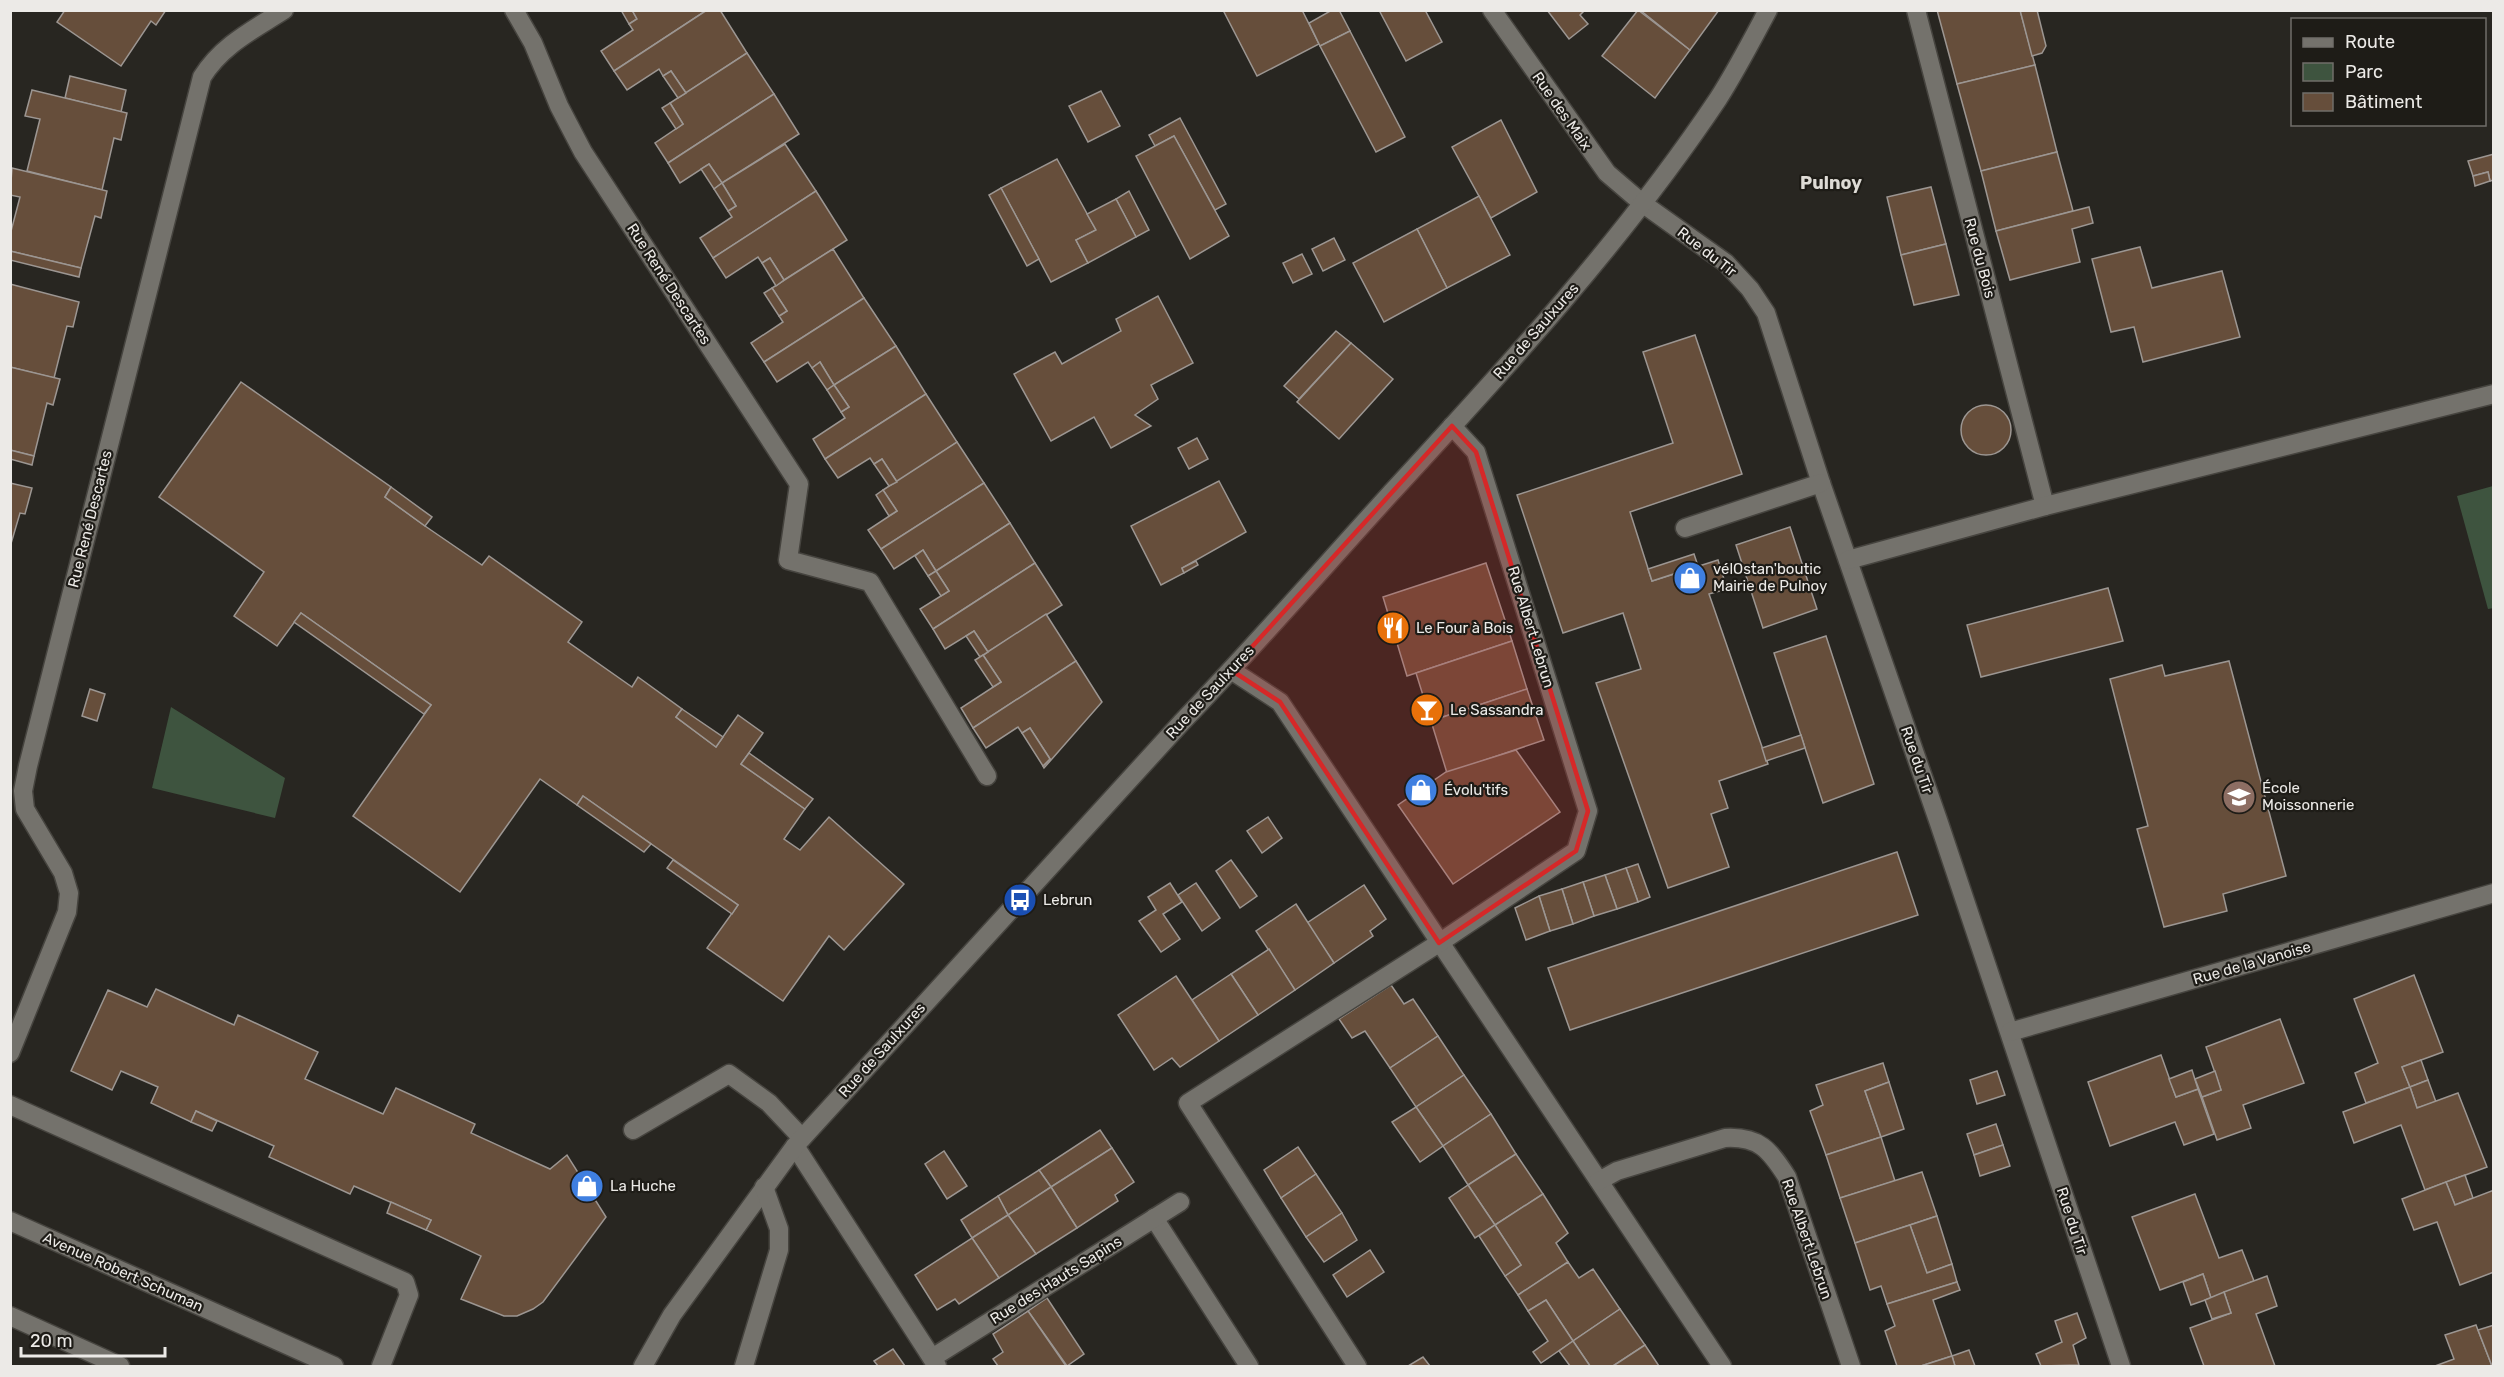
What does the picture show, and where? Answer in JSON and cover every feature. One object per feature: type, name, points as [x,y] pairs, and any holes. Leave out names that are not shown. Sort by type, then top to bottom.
[{"type":"street","name":"Rue René Descartes","points":[[10,1053],[67,912],[69,893],[63,873],[25,809],[23,791],[27,766],[202,77],[213,60],[232,42],[284,10]]},
{"type":"street","name":"Rue René Descartes","points":[[514,10],[533,43],[559,106],[584,152],[799,484],[788,560],[870,582],[987,776]]},
{"type":"street","name":"Rue des Maix","points":[[1492,10],[1606,173],[1642,203]]},
{"type":"street","name":"Rue de Saulxures","points":[[643,1366],[672,1315],[799,1142],[1232,670],[1586,274],[1642,203],[1719,98],[1768,10]]},
{"type":"street","name":"Rue du Bois","points":[[1916,10],[2045,506]]},
{"type":"street","name":"Rue du Tir","points":[[1642,203],[1726,263],[1750,289],[1766,313],[1821,483],[2010,1032],[2121,1366]]},
{"type":"street","points":[[1848,560],[2045,506],[2493,394]]},
{"type":"street","name":"Rue Albert Lebrun","points":[[1357,1366],[1188,1103],[1439,943],[1576,851],[1588,811],[1476,452],[1452,426]]},
{"type":"street","points":[[1685,528],[1821,483]]},
{"type":"street","points":[[1232,670],[1280,702],[1722,1366]]},
{"type":"street","name":"Rue de la Vanoise","points":[[2010,1032],[2493,893]]},
{"type":"street","name":"Rue des Hauts Sapins","points":[[633,1131],[729,1074],[769,1103],[799,1142],[935,1362],[1180,1202]]},
{"type":"street","points":[[10,1105],[405,1281],[410,1295],[381,1366]]},
{"type":"street","name":"Rue Albert Lebrun","points":[[1599,1181],[1617,1171],[1725,1138],[1739,1137],[1759,1142],[1774,1156],[1787,1177],[1851,1366]]},
{"type":"street","points":[[744,1366],[779,1250],[779,1229],[764,1187]]},
{"type":"street","points":[[1154,1218],[1249,1366]]},
{"type":"street","name":"Avenue Robert Schuman","points":[[10,1221],[334,1366]]},
{"type":"street","points":[[10,1316],[120,1366]]},
{"type":"highlighted area","points":[[1452,426],[1476,452],[1588,811],[1576,851],[1439,943],[1280,702],[1231,670]]},
{"type":"green space","points":[[2493,486],[2494,608],[2488,609],[2457,496]]},
{"type":"green space","points":[[171,707],[285,778],[275,818],[152,788]]},
{"type":"building","points":[[65,10],[166,10],[156,25],[151,21],[121,66],[57,22]]},
{"type":"building","points":[[621,10],[632,10],[637,19],[629,24]]},
{"type":"building","points":[[632,10],[707,10],[614,71],[601,51],[633,30],[629,24],[637,19]]},
{"type":"building","points":[[707,10],[720,10],[747,53],[686,93],[671,71],[663,76],[659,69],[627,90],[614,71]]},
{"type":"building","points":[[1223,10],[1302,10],[1319,44],[1257,76]]},
{"type":"building","points":[[1332,10],[1339,10],[1350,31],[1320,46],[1309,23]]},
{"type":"building","points":[[1379,10],[1425,10],[1442,42],[1406,61]]},
{"type":"building","points":[[1547,10],[1585,10],[1580,15],[1588,24],[1569,39]]},
{"type":"building","points":[[1638,10],[1690,50],[1655,98],[1602,56]]},
{"type":"building","points":[[1640,10],[1719,10],[1690,50]]},
{"type":"building","points":[[1937,10],[2020,10],[2035,65],[1957,84]]},
{"type":"building","points":[[2020,10],[2037,10],[2046,46],[2042,53],[2032,56]]},
{"type":"building","points":[[1350,31],[1405,137],[1376,152],[1320,46]]},
{"type":"building","points":[[747,53],[774,94],[668,163],[655,143],[683,124],[670,103]]},
{"type":"building","points":[[2035,65],[2057,152],[1981,171],[1957,84]]},
{"type":"building","points":[[671,71],[686,93],[678,98],[663,76]]},
{"type":"building","points":[[70,76],[126,90],[121,112],[65,98]]},
{"type":"building","points":[[32,90],[127,113],[121,140],[114,138],[102,190],[27,171],[40,119],[25,116]]},
{"type":"building","points":[[1101,91],[1120,126],[1088,142],[1069,106]]},
{"type":"building","points":[[774,94],[799,134],[722,183],[709,164],[680,183],[668,163]]},
{"type":"building","points":[[670,103],[683,124],[676,129],[662,108]]},
{"type":"building","points":[[1180,118],[1226,204],[1215,210],[1174,136],[1155,146],[1149,135]]},
{"type":"building","points":[[1501,120],[1537,192],[1491,218],[1452,147]]},
{"type":"building","points":[[1174,136],[1229,236],[1190,259],[1136,156]]},
{"type":"building","points":[[785,144],[816,191],[713,258],[700,238],[732,217],[728,211],[736,206],[722,183]]},
{"type":"building","points":[[2057,152],[2073,211],[1996,231],[1981,171]]},
{"type":"building","points":[[2494,154],[2494,180],[2490,181],[2488,172],[2473,176],[2468,161]]},
{"type":"building","points":[[1057,159],[1096,230],[1076,240],[1088,263],[1051,282],[1001,188]]},
{"type":"building","points":[[709,164],[722,183],[714,189],[701,169]]},
{"type":"building","points":[[12,168],[107,191],[101,218],[95,216],[81,268],[10,251],[10,235],[20,197],[10,195]]},
{"type":"building","points":[[2488,172],[2490,181],[2475,186],[2473,176]]},
{"type":"building","points":[[722,183],[736,206],[728,211],[714,189]]},
{"type":"building","points":[[1931,187],[1946,244],[1901,255],[1887,197]]},
{"type":"building","points":[[1001,188],[1039,259],[1027,266],[989,195]]},
{"type":"building","points":[[816,191],[847,240],[784,280],[770,258],[762,263],[758,257],[726,278],[713,258]]},
{"type":"building","points":[[1129,191],[1149,230],[1136,237],[1116,199]]},
{"type":"building","points":[[1479,196],[1510,255],[1447,288],[1417,229]]},
{"type":"building","points":[[1116,199],[1136,237],[1088,263],[1076,240],[1096,230],[1087,214]]},
{"type":"building","points":[[2089,207],[2093,223],[2072,229],[2080,262],[2010,280],[1996,231]]},
{"type":"building","points":[[1417,229],[1447,288],[1384,322],[1353,263]]},
{"type":"building","points":[[1334,238],[1345,260],[1323,271],[1312,249]]},
{"type":"building","points":[[1946,244],[1959,295],[1914,305],[1901,255]]},
{"type":"building","points":[[2140,247],[2152,288],[2222,271],[2240,337],[2143,362],[2134,327],[2111,332],[2092,259]]},
{"type":"building","points":[[833,249],[864,298],[764,362],[751,343],[783,322],[779,316],[787,311],[772,288]]},
{"type":"building","points":[[10,251],[81,268],[79,277],[10,260]]},
{"type":"building","points":[[1302,254],[1312,274],[1293,283],[1283,263]]},
{"type":"building","points":[[770,258],[784,280],[776,286],[762,263]]},
{"type":"building","points":[[10,284],[79,302],[73,327],[67,326],[54,378],[10,367]]},
{"type":"building","points":[[772,288],[787,311],[779,316],[764,293]]},
{"type":"building","points":[[1158,296],[1193,363],[1151,385],[1158,399],[1135,415],[1151,426],[1111,448],[1094,417],[1051,441],[1014,374],[1055,352],[1062,364],[1121,331],[1116,319]]},
{"type":"building","points":[[864,298],[896,346],[834,385],[820,362],[812,368],[808,362],[777,382],[764,362]]},
{"type":"building","points":[[1336,331],[1351,343],[1299,399],[1284,386]]},
{"type":"building","points":[[1695,335],[1742,474],[1630,512],[1652,581],[1718,560],[1727,589],[1709,594],[1768,764],[1719,781],[1728,808],[1711,814],[1729,867],[1668,888],[1596,683],[1641,669],[1623,613],[1563,633],[1517,495],[1673,443],[1643,352]]},
{"type":"building","points":[[1351,343],[1393,379],[1339,439],[1297,402]]},
{"type":"building","points":[[896,346],[926,394],[825,459],[813,439],[845,418],[841,412],[849,407],[834,385]]},
{"type":"building","points":[[820,362],[834,385],[827,390],[812,368]]},
{"type":"building","points":[[10,367],[60,379],[53,405],[47,403],[34,456],[10,450]]},
{"type":"building","points":[[241,382],[391,487],[385,497],[425,526],[482,565],[489,556],[582,622],[568,642],[632,687],[638,677],[682,709],[676,717],[716,747],[738,715],[763,733],[741,764],[805,809],[784,839],[800,850],[829,817],[904,884],[844,950],[829,936],[783,1001],[707,948],[738,905],[583,796],[577,805],[540,779],[460,892],[353,816],[431,705],[301,613],[277,646],[234,616],[264,572],[159,497]]},
{"type":"building","points":[[834,385],[849,407],[841,412],[827,390]]},
{"type":"building","points":[[926,394],[957,442],[897,482],[882,459],[874,464],[870,458],[838,478],[825,459]]},
{"type":"building","points":[[1986,405],[2004,412],[2011,430],[2004,448],[1986,455],[1968,448],[1961,430],[1968,412]]},
{"type":"building","points":[[1197,438],[1208,459],[1189,469],[1178,448]]},
{"type":"building","points":[[957,442],[984,483],[881,549],[868,530],[897,511],[883,490]]},
{"type":"building","points":[[10,450],[34,456],[32,465],[10,459]]},
{"type":"building","points":[[882,459],[897,482],[889,486],[874,464]]},
{"type":"building","points":[[1219,481],[1246,532],[1182,568],[1184,573],[1161,585],[1131,526]]},
{"type":"building","points":[[10,483],[32,488],[25,514],[20,513],[10,547]]},
{"type":"building","points":[[984,483],[1010,523],[936,571],[923,550],[894,569],[881,549]]},
{"type":"building","points":[[391,487],[432,517],[425,526],[385,497]]},
{"type":"building","points":[[883,490],[897,511],[889,516],[876,495]]},
{"type":"building","points":[[1010,523],[1035,563],[933,629],[920,609],[949,591],[936,571]]},
{"type":"building","points":[[1790,527],[1817,609],[1763,628],[1736,545]]},
{"type":"building","points":[[923,550],[936,571],[928,576],[915,556]]},
{"type":"building","points":[[1694,554],[1698,566],[1652,581],[1648,569]]},
{"type":"building","points":[[1196,561],[1198,565],[1184,573],[1182,568]]},
{"type":"building","points":[[1035,563],[1062,605],[988,652],[974,631],[945,649],[933,629]]},
{"type":"building","points":[[1486,563],[1512,641],[1407,676],[1383,597]]},
{"type":"building","points":[[936,571],[949,591],[941,596],[928,576]]},
{"type":"building","points":[[2108,588],[2123,641],[1981,677],[1967,625]]},
{"type":"building","points":[[301,613],[431,705],[424,714],[294,622]]},
{"type":"building","points":[[1046,614],[1076,661],[973,728],[961,708],[1001,682],[983,655]]},
{"type":"building","points":[[974,631],[988,652],[980,657],[966,636]]},
{"type":"building","points":[[1826,636],[1874,784],[1823,803],[1774,653]]},
{"type":"building","points":[[1512,641],[1527,689],[1431,721],[1416,673]]},
{"type":"building","points":[[983,655],[1001,682],[993,687],[975,660]]},
{"type":"building","points":[[1076,661],[1102,702],[1044,768],[1043,766],[1050,759],[1030,728],[1022,733],[1018,727],[986,748],[973,728]]},
{"type":"building","points":[[2229,661],[2286,876],[2223,894],[2227,911],[2164,927],[2137,829],[2148,826],[2110,679],[2162,665],[2165,676]]},
{"type":"building","points":[[90,689],[105,694],[97,721],[82,716]]},
{"type":"building","points":[[1527,689],[1544,740],[1447,773],[1431,721]]},
{"type":"building","points":[[682,709],[723,737],[716,747],[676,717]]},
{"type":"building","points":[[1030,728],[1050,759],[1043,766],[1022,733]]},
{"type":"building","points":[[1801,735],[1805,748],[1766,761],[1762,748]]},
{"type":"building","points":[[1516,750],[1560,812],[1453,884],[1398,805],[1446,772]]},
{"type":"building","points":[[749,753],[813,799],[805,809],[741,764]]},
{"type":"building","points":[[583,796],[651,844],[644,852],[577,805]]},
{"type":"building","points":[[1268,817],[1282,838],[1262,853],[1247,831]]},
{"type":"building","points":[[1897,852],[1918,915],[1570,1030],[1548,968]]},
{"type":"building","points":[[673,860],[738,905],[732,914],[667,868]]},
{"type":"building","points":[[1231,860],[1257,896],[1240,908],[1216,871]]},
{"type":"building","points":[[1638,864],[1650,897],[1638,902],[1626,868]]},
{"type":"building","points":[[1626,868],[1638,902],[1617,909],[1605,875]]},
{"type":"building","points":[[1605,875],[1617,909],[1594,916],[1583,882]]},
{"type":"building","points":[[1583,882],[1594,916],[1573,924],[1562,889]]},
{"type":"building","points":[[1170,883],[1182,902],[1163,914],[1180,939],[1161,952],[1139,921],[1156,910],[1148,897]]},
{"type":"building","points":[[1196,883],[1220,918],[1202,931],[1178,895]]},
{"type":"building","points":[[1364,885],[1386,919],[1370,931],[1373,936],[1334,963],[1307,923]]},
{"type":"building","points":[[1562,889],[1573,924],[1550,931],[1539,896]]},
{"type":"building","points":[[1539,896],[1550,931],[1526,940],[1515,908]]},
{"type":"building","points":[[1296,904],[1334,963],[1295,990],[1256,931]]},
{"type":"building","points":[[1269,949],[1295,990],[1258,1015],[1231,974]]},
{"type":"building","points":[[1231,974],[1258,1015],[1219,1041],[1192,1000]]},
{"type":"building","points":[[2414,975],[2443,1052],[2402,1067],[2410,1087],[2366,1103],[2355,1073],[2378,1063],[2354,999]]},
{"type":"building","points":[[1176,976],[1219,1041],[1180,1067],[1172,1058],[1154,1070],[1118,1015]]},
{"type":"building","points":[[1391,985],[1404,1004],[1413,999],[1438,1036],[1390,1068],[1365,1031],[1352,1038],[1339,1019]]},
{"type":"building","points":[[156,989],[234,1025],[238,1015],[318,1052],[305,1079],[383,1114],[396,1088],[475,1124],[471,1133],[550,1169],[567,1155],[606,1217],[543,1302],[533,1309],[517,1316],[504,1316],[461,1299],[481,1256],[426,1230],[431,1220],[354,1186],[350,1194],[269,1157],[274,1146],[196,1111],[191,1122],[151,1103],[158,1087],[121,1071],[112,1090],[71,1071],[108,990],[147,1007]]},
{"type":"building","points":[[2280,1019],[2304,1083],[2243,1105],[2251,1128],[2217,1140],[2202,1097],[2221,1090],[2206,1047]]},
{"type":"building","points":[[1438,1036],[1464,1075],[1416,1107],[1390,1068]]},
{"type":"building","points":[[2161,1055],[2176,1097],[2198,1089],[2214,1134],[2184,1145],[2175,1122],[2110,1146],[2088,1082]]},
{"type":"building","points":[[2421,1060],[2428,1080],[2410,1087],[2402,1067]]},
{"type":"building","points":[[1883,1063],[1889,1082],[1865,1091],[1881,1137],[1826,1155],[1810,1111],[1823,1105],[1816,1085]]},
{"type":"building","points":[[2192,1070],[2198,1089],[2176,1097],[2169,1079]]},
{"type":"building","points":[[1997,1071],[2005,1095],[1977,1104],[1970,1080]]},
{"type":"building","points":[[2215,1071],[2221,1090],[2202,1097],[2195,1079]]},
{"type":"building","points":[[1464,1075],[1491,1114],[1443,1146],[1416,1107]]},
{"type":"building","points":[[2428,1080],[2436,1102],[2417,1108],[2410,1087]]},
{"type":"building","points":[[1889,1082],[1904,1129],[1881,1137],[1865,1091]]},
{"type":"building","points":[[2410,1087],[2417,1108],[2458,1093],[2487,1167],[2425,1190],[2401,1125],[2354,1143],[2343,1112]]},
{"type":"building","points":[[1416,1107],[1443,1146],[1420,1162],[1392,1122]]},
{"type":"building","points":[[196,1111],[217,1121],[212,1131],[191,1122]]},
{"type":"building","points":[[1491,1114],[1516,1154],[1468,1185],[1443,1146]]},
{"type":"building","points":[[1996,1124],[2003,1145],[1974,1155],[1967,1134]]},
{"type":"building","points":[[1100,1130],[1112,1148],[1051,1187],[1039,1170]]},
{"type":"building","points":[[1881,1137],[1895,1181],[1840,1198],[1826,1155]]},
{"type":"building","points":[[2003,1145],[2010,1166],[1980,1176],[1974,1155]]},
{"type":"building","points":[[1298,1147],[1316,1174],[1281,1198],[1264,1170]]},
{"type":"building","points":[[1112,1148],[1134,1182],[1115,1195],[1118,1201],[1077,1228],[1051,1187]]},
{"type":"building","points":[[944,1151],[967,1186],[947,1199],[925,1164]]},
{"type":"building","points":[[1516,1154],[1543,1194],[1495,1225],[1468,1185]]},
{"type":"building","points":[[1039,1170],[1051,1187],[1008,1215],[998,1196]]},
{"type":"building","points":[[1922,1172],[1937,1216],[1855,1243],[1840,1198]]},
{"type":"building","points":[[1316,1174],[1342,1213],[1306,1237],[1281,1198]]},
{"type":"building","points":[[2465,1175],[2473,1198],[2455,1205],[2446,1182]]},
{"type":"building","points":[[2446,1182],[2455,1205],[2494,1190],[2494,1272],[2460,1285],[2437,1222],[2414,1230],[2402,1199]]},
{"type":"building","points":[[1468,1185],[1495,1225],[1475,1238],[1449,1198]]},
{"type":"building","points":[[1051,1187],[1077,1228],[1036,1254],[1008,1215]]},
{"type":"building","points":[[1543,1194],[1568,1233],[1556,1243],[1568,1262],[1518,1295],[1505,1276],[1521,1265],[1495,1225]]},
{"type":"building","points":[[2195,1194],[2219,1258],[2242,1250],[2254,1281],[2211,1298],[2203,1274],[2160,1290],[2132,1217]]},
{"type":"building","points":[[998,1196],[1008,1215],[972,1238],[961,1220]]},
{"type":"building","points":[[391,1202],[431,1220],[426,1230],[387,1213]]},
{"type":"building","points":[[1342,1213],[1357,1240],[1324,1262],[1306,1237]]},
{"type":"building","points":[[1008,1215],[1036,1254],[999,1278],[972,1238]]},
{"type":"building","points":[[1937,1216],[1952,1264],[1927,1273],[1910,1225]]},
{"type":"building","points":[[1495,1225],[1521,1265],[1505,1276],[1479,1236]]},
{"type":"building","points":[[1910,1225],[1927,1273],[1952,1264],[1957,1282],[1887,1304],[1881,1286],[1870,1290],[1855,1243]]},
{"type":"building","points":[[972,1238],[999,1278],[959,1304],[955,1299],[937,1310],[915,1275]]},
{"type":"building","points":[[1370,1250],[1384,1272],[1347,1297],[1333,1275]]},
{"type":"building","points":[[1568,1262],[1579,1278],[1593,1269],[1620,1309],[1573,1341],[1546,1300],[1528,1311],[1518,1295]]},
{"type":"building","points":[[2203,1274],[2211,1298],[2191,1305],[2183,1282]]},
{"type":"building","points":[[2267,1276],[2277,1306],[2256,1314],[2275,1366],[2204,1366],[2190,1328],[2231,1313],[2224,1292]]},
{"type":"building","points":[[1957,1282],[1960,1290],[1933,1300],[1952,1356],[1921,1366],[1897,1366],[1885,1331],[1895,1326],[1887,1304]]},
{"type":"building","points":[[2224,1292],[2231,1313],[2212,1319],[2205,1300]]},
{"type":"building","points":[[1047,1298],[1084,1354],[1067,1366],[1028,1311]]},
{"type":"building","points":[[1546,1300],[1573,1341],[1541,1363],[1533,1352],[1548,1341],[1528,1311]]},
{"type":"building","points":[[1620,1309],[1645,1345],[1613,1366],[1590,1366],[1573,1341]]},
{"type":"building","points":[[1028,1311],[1066,1366],[998,1366],[993,1359],[1003,1352],[993,1334]]},
{"type":"building","points":[[2077,1313],[2086,1338],[2073,1345],[2079,1365],[2041,1366],[2036,1354],[2062,1342],[2055,1321]]},
{"type":"building","points":[[2476,1325],[2492,1366],[2435,1366],[2454,1359],[2445,1335]]},
{"type":"building","points":[[2494,1325],[2494,1366],[2492,1366],[2478,1330]]},
{"type":"building","points":[[1573,1341],[1590,1366],[1570,1366],[1559,1351]]},
{"type":"building","points":[[1645,1345],[1659,1366],[1613,1366]]},
{"type":"building","points":[[893,1349],[905,1366],[878,1366],[874,1361]]},
{"type":"building","points":[[1969,1350],[1975,1366],[1955,1366],[1952,1356]]},
{"type":"building","points":[[1952,1356],[1955,1366],[1921,1366]]},
{"type":"building","points":[[1423,1357],[1430,1366],[1408,1366]]},
{"type":"place","name":"vélOstan'boutic Mairie de Pulnoy","points":[[1690,578]]},
{"type":"place","name":"Le Four à Bois","points":[[1393,628]]},
{"type":"place","name":"Le Sassandra","points":[[1427,710]]},
{"type":"place","name":"Évolu'tifs","points":[[1421,790]]},
{"type":"place","name":"École Moissonnerie","points":[[2239,797]]},
{"type":"place","name":"Lebrun","points":[[1020,900]]},
{"type":"place","name":"La Huche","points":[[587,1186]]},
{"type":"district","name":"Pulnoy","points":[[1831,183]]}]
